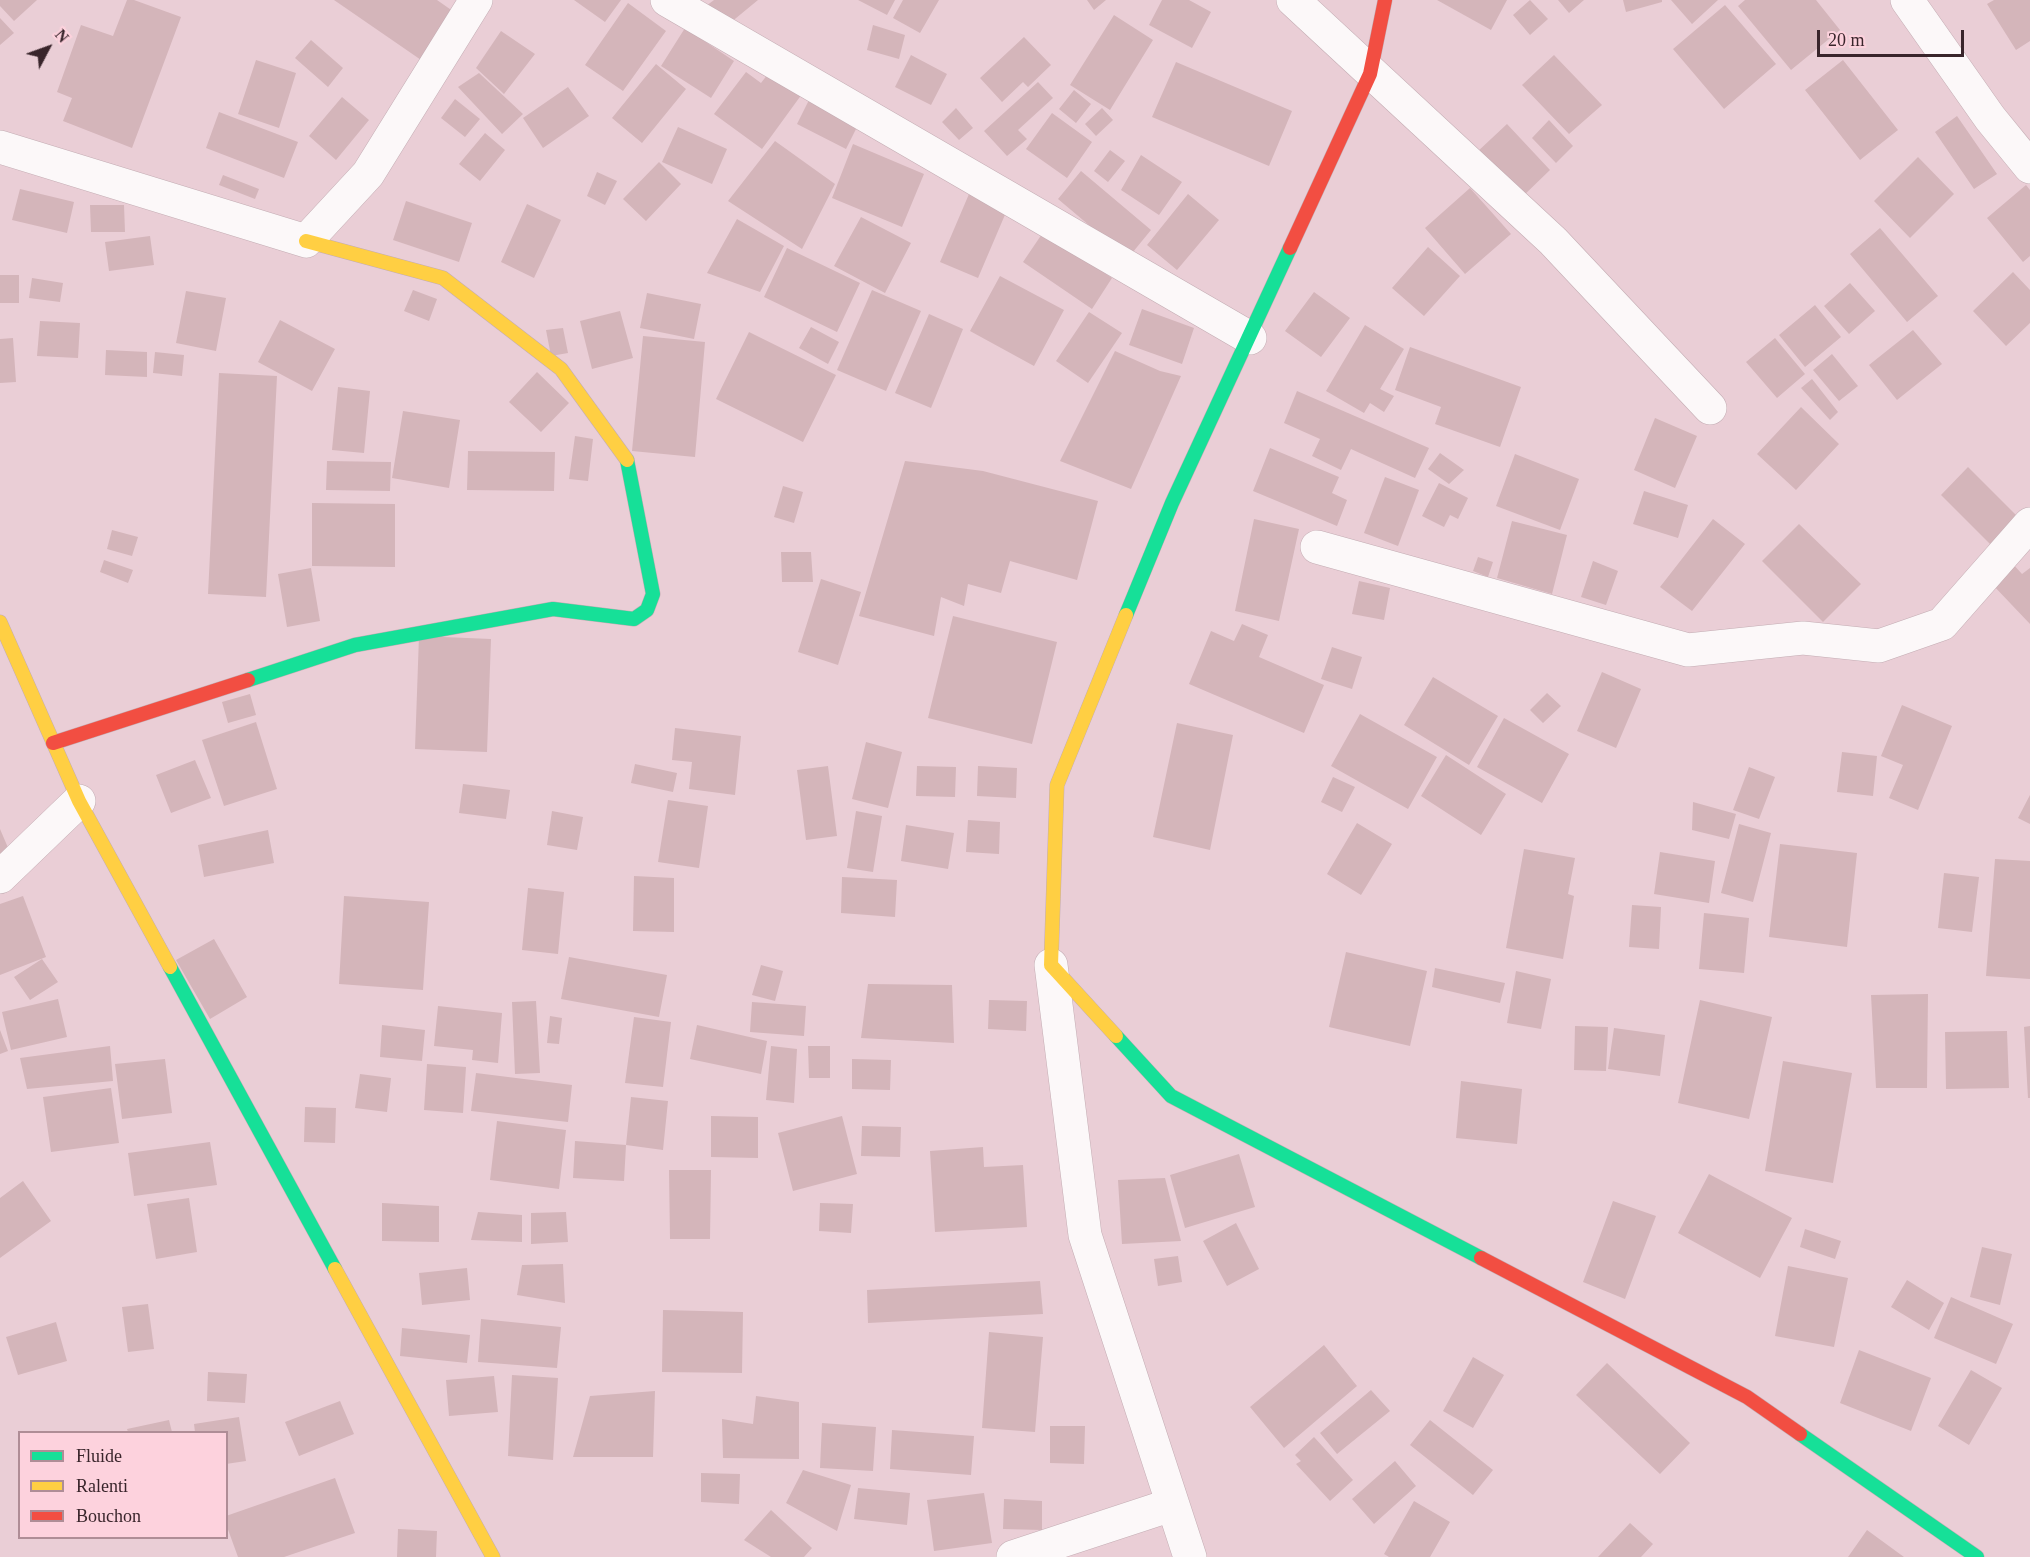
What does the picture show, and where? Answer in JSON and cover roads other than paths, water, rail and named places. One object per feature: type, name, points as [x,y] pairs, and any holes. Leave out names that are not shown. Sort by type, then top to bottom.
[{"type":"street","points":[[306,241],[369,174],[476,0]]},
{"type":"street","points":[[667,0],[1250,338]]},
{"type":"street","points":[[1293,0],[1370,74],[1553,241],[1710,408]]},
{"type":"street","points":[[1190,1557],[1085,1235],[1051,965],[1057,785],[1172,503],[1370,74],[1385,0]]},
{"type":"street","points":[[1907,0],[1990,118],[2030,167]]},
{"type":"street","points":[[0,147],[306,241],[443,278],[561,369],[626,455],[653,594],[647,610],[634,619],[553,609],[355,645],[53,743]]},
{"type":"street","points":[[1317,547],[1688,650],[1803,638],[1879,646],[1942,624],[2030,524]]},
{"type":"street","points":[[0,622],[79,801],[492,1557]]},
{"type":"street","points":[[0,877],[79,801]]},
{"type":"street","points":[[1051,965],[1171,1096],[1747,1397],[1977,1557]]},
{"type":"street","points":[[1013,1557],[1172,1505]]}]
